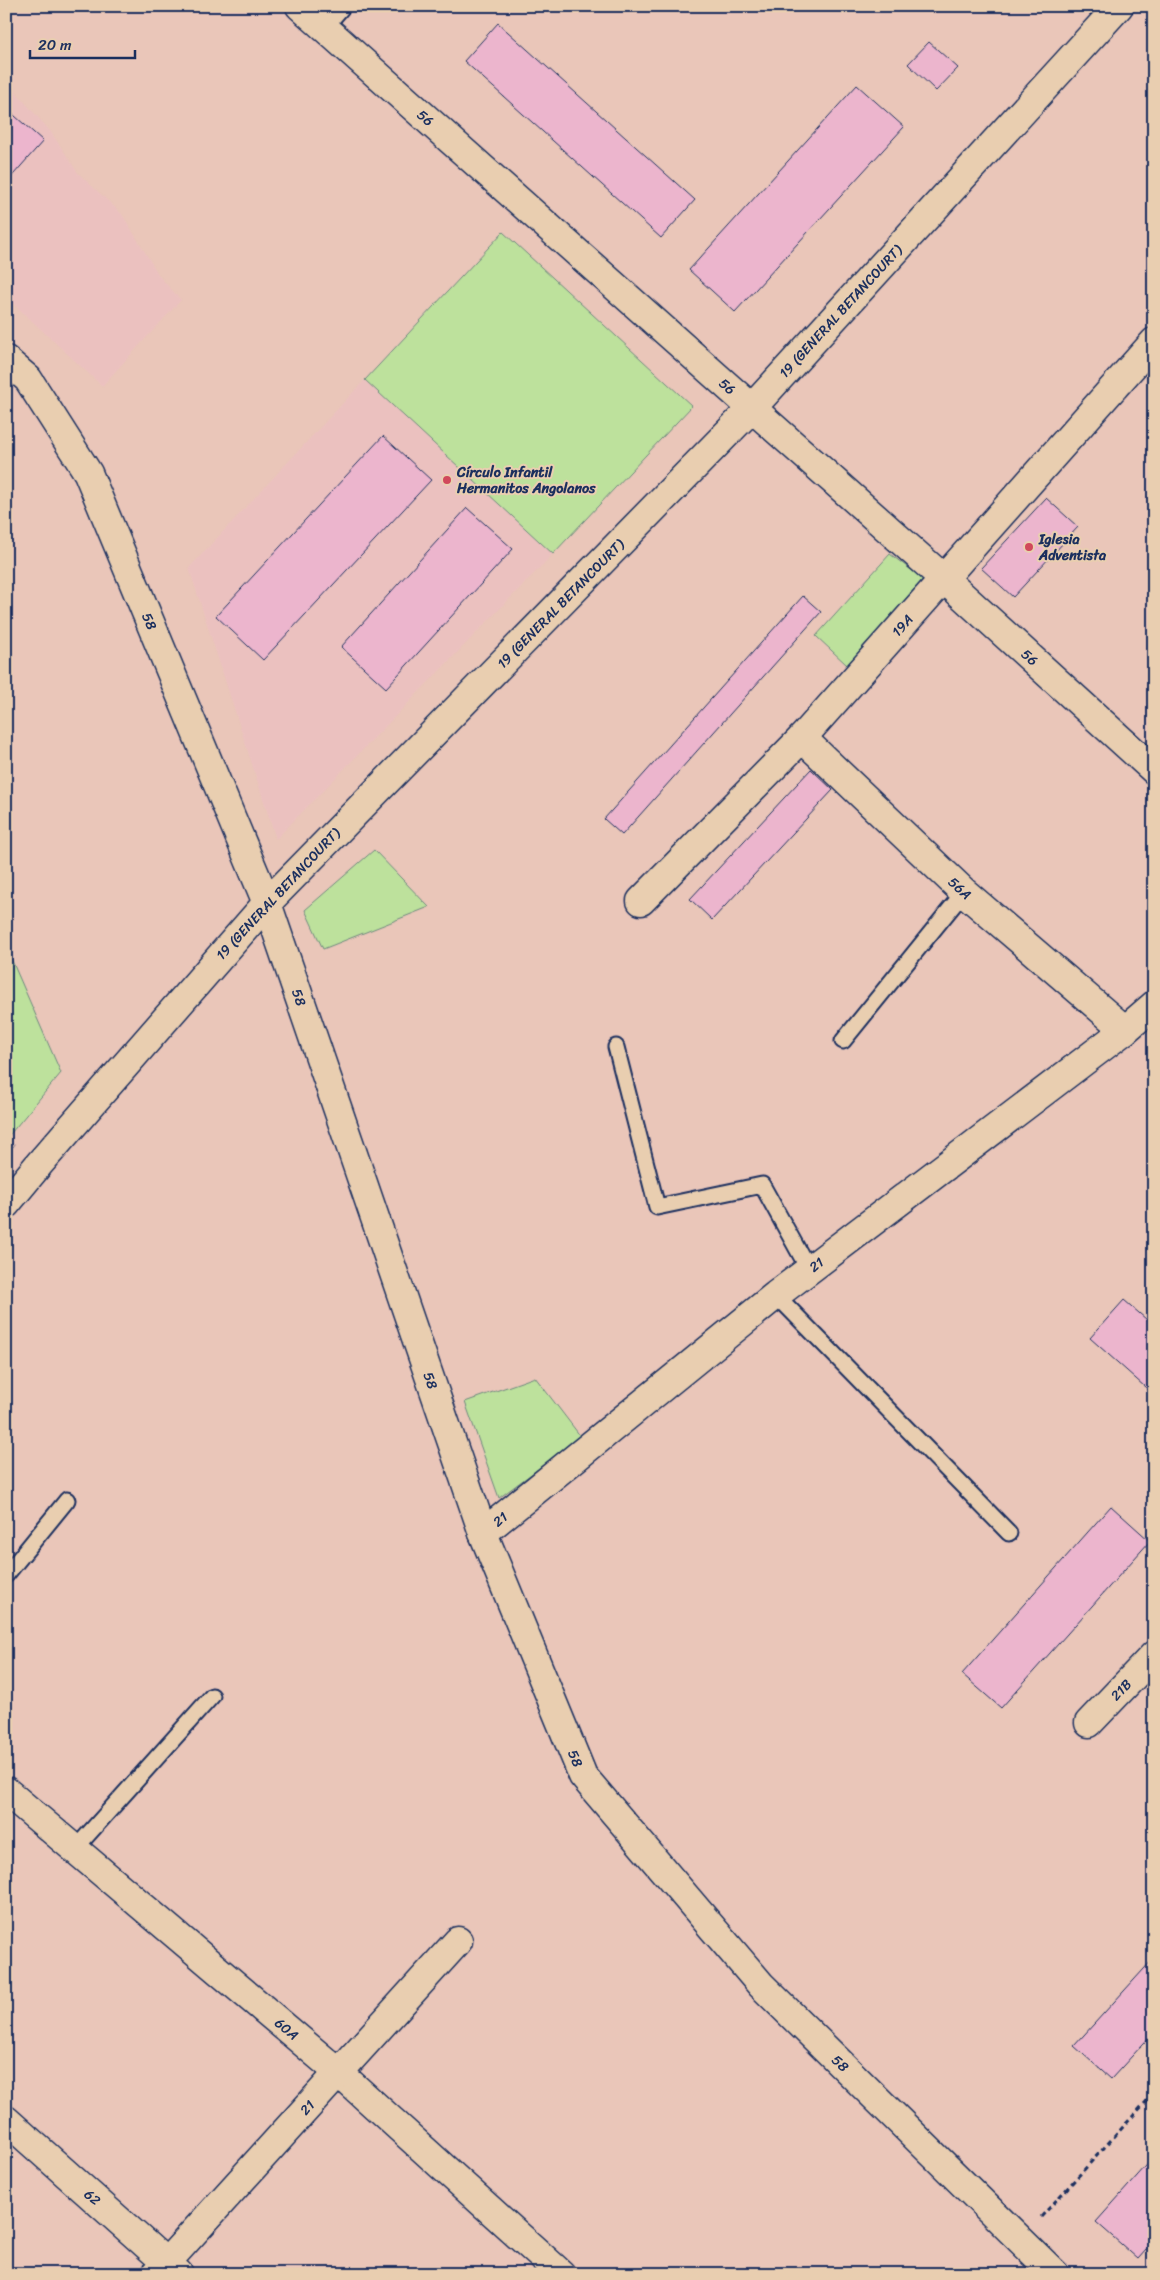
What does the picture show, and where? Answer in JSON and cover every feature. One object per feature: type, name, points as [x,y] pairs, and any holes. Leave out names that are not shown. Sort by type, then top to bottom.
[{"type":"street","name":"56","points":[[300,6],[943,578],[1154,770]]},
{"type":"street","name":"19 (GENERAL BETANCOURT)","points":[[6,1204],[40,1162],[267,903],[751,409],[1119,6]]},
{"type":"street","name":"19A","points":[[642,901],[802,738],[1154,342]]},
{"type":"street","name":"58","points":[[6,360],[28,379],[88,473],[267,903],[483,1532],[583,1776],[761,1985],[1055,2274]]},
{"type":"street","name":"56A","points":[[802,738],[964,892],[1125,1030]]},
{"type":"street","name":"21","points":[[483,1532],[776,1295],[1125,1030],[1154,1005]]},
{"type":"street","name":"21B","points":[[1089,1723],[1154,1655]]},
{"type":"street","name":"60A","points":[[6,1791],[338,2072],[562,2274]]},
{"type":"street","name":"21","points":[[167,2270],[338,2072],[458,1941]]},
{"type":"street","name":"62","points":[[6,2120],[167,2270]]},
{"type":"lane","points":[[324,28],[343,6]]},
{"type":"lane","points":[[844,1041],[964,892]]},
{"type":"lane","points":[[616,1047],[657,1207],[762,1185],[808,1270]]},
{"type":"lane","points":[[776,1295],[1009,1533]]},
{"type":"lane","points":[[6,1575],[67,1500]]},
{"type":"lane","points":[[74,1850],[212,1696]]},
{"type":"path","points":[[1021,2240],[1154,2093]]},
{"type":"shaded area","points":[[6,81],[51,132],[78,173],[122,214],[160,277],[181,300],[102,386],[6,297]]},
{"type":"shaded area","name":"Círculo Infantil Hermanitos Angolanos","points":[[503,232],[692,406],[553,554],[276,839],[189,568]]},
{"type":"green space","points":[[503,232],[692,406],[553,554],[365,380]]},
{"type":"green space","points":[[890,554],[923,579],[847,665],[816,636]]},
{"type":"green space","points":[[374,850],[429,907],[323,949],[305,910]]},
{"type":"green space","points":[[6,947],[61,1073],[6,1139]]},
{"type":"green space","points":[[535,1377],[581,1437],[499,1498],[465,1402]]},
{"type":"building","points":[[498,23],[695,200],[661,238],[464,61]]},
{"type":"building","points":[[929,42],[958,68],[936,91],[908,64]]},
{"type":"building","points":[[857,85],[904,127],[735,312],[689,270]]},
{"type":"building","points":[[6,108],[43,141],[6,183]]},
{"type":"building","points":[[383,436],[431,480],[263,660],[216,616]]},
{"type":"building","name":"Iglesia Adventista","points":[[1046,498],[1078,527],[1013,597],[981,568]]},
{"type":"building","points":[[467,508],[513,549],[386,688],[341,647]]},
{"type":"building","points":[[803,596],[821,612],[622,835],[604,819]]},
{"type":"building","points":[[811,769],[833,790],[712,920],[690,899]]},
{"type":"building","points":[[1124,1300],[1154,1326],[1154,1395],[1090,1338]]},
{"type":"building","points":[[1111,1506],[1150,1541],[1001,1708],[962,1674]]},
{"type":"building","points":[[1154,1958],[1154,2032],[1111,2079],[1074,2046]]},
{"type":"building","points":[[1154,2157],[1154,2241],[1138,2259],[1096,2222]]},
{"type":"place","name":"Círculo Infantil Hermanitos Angolanos","points":[[447,480]]},
{"type":"place","name":"Iglesia Adventista","points":[[1029,547]]}]
